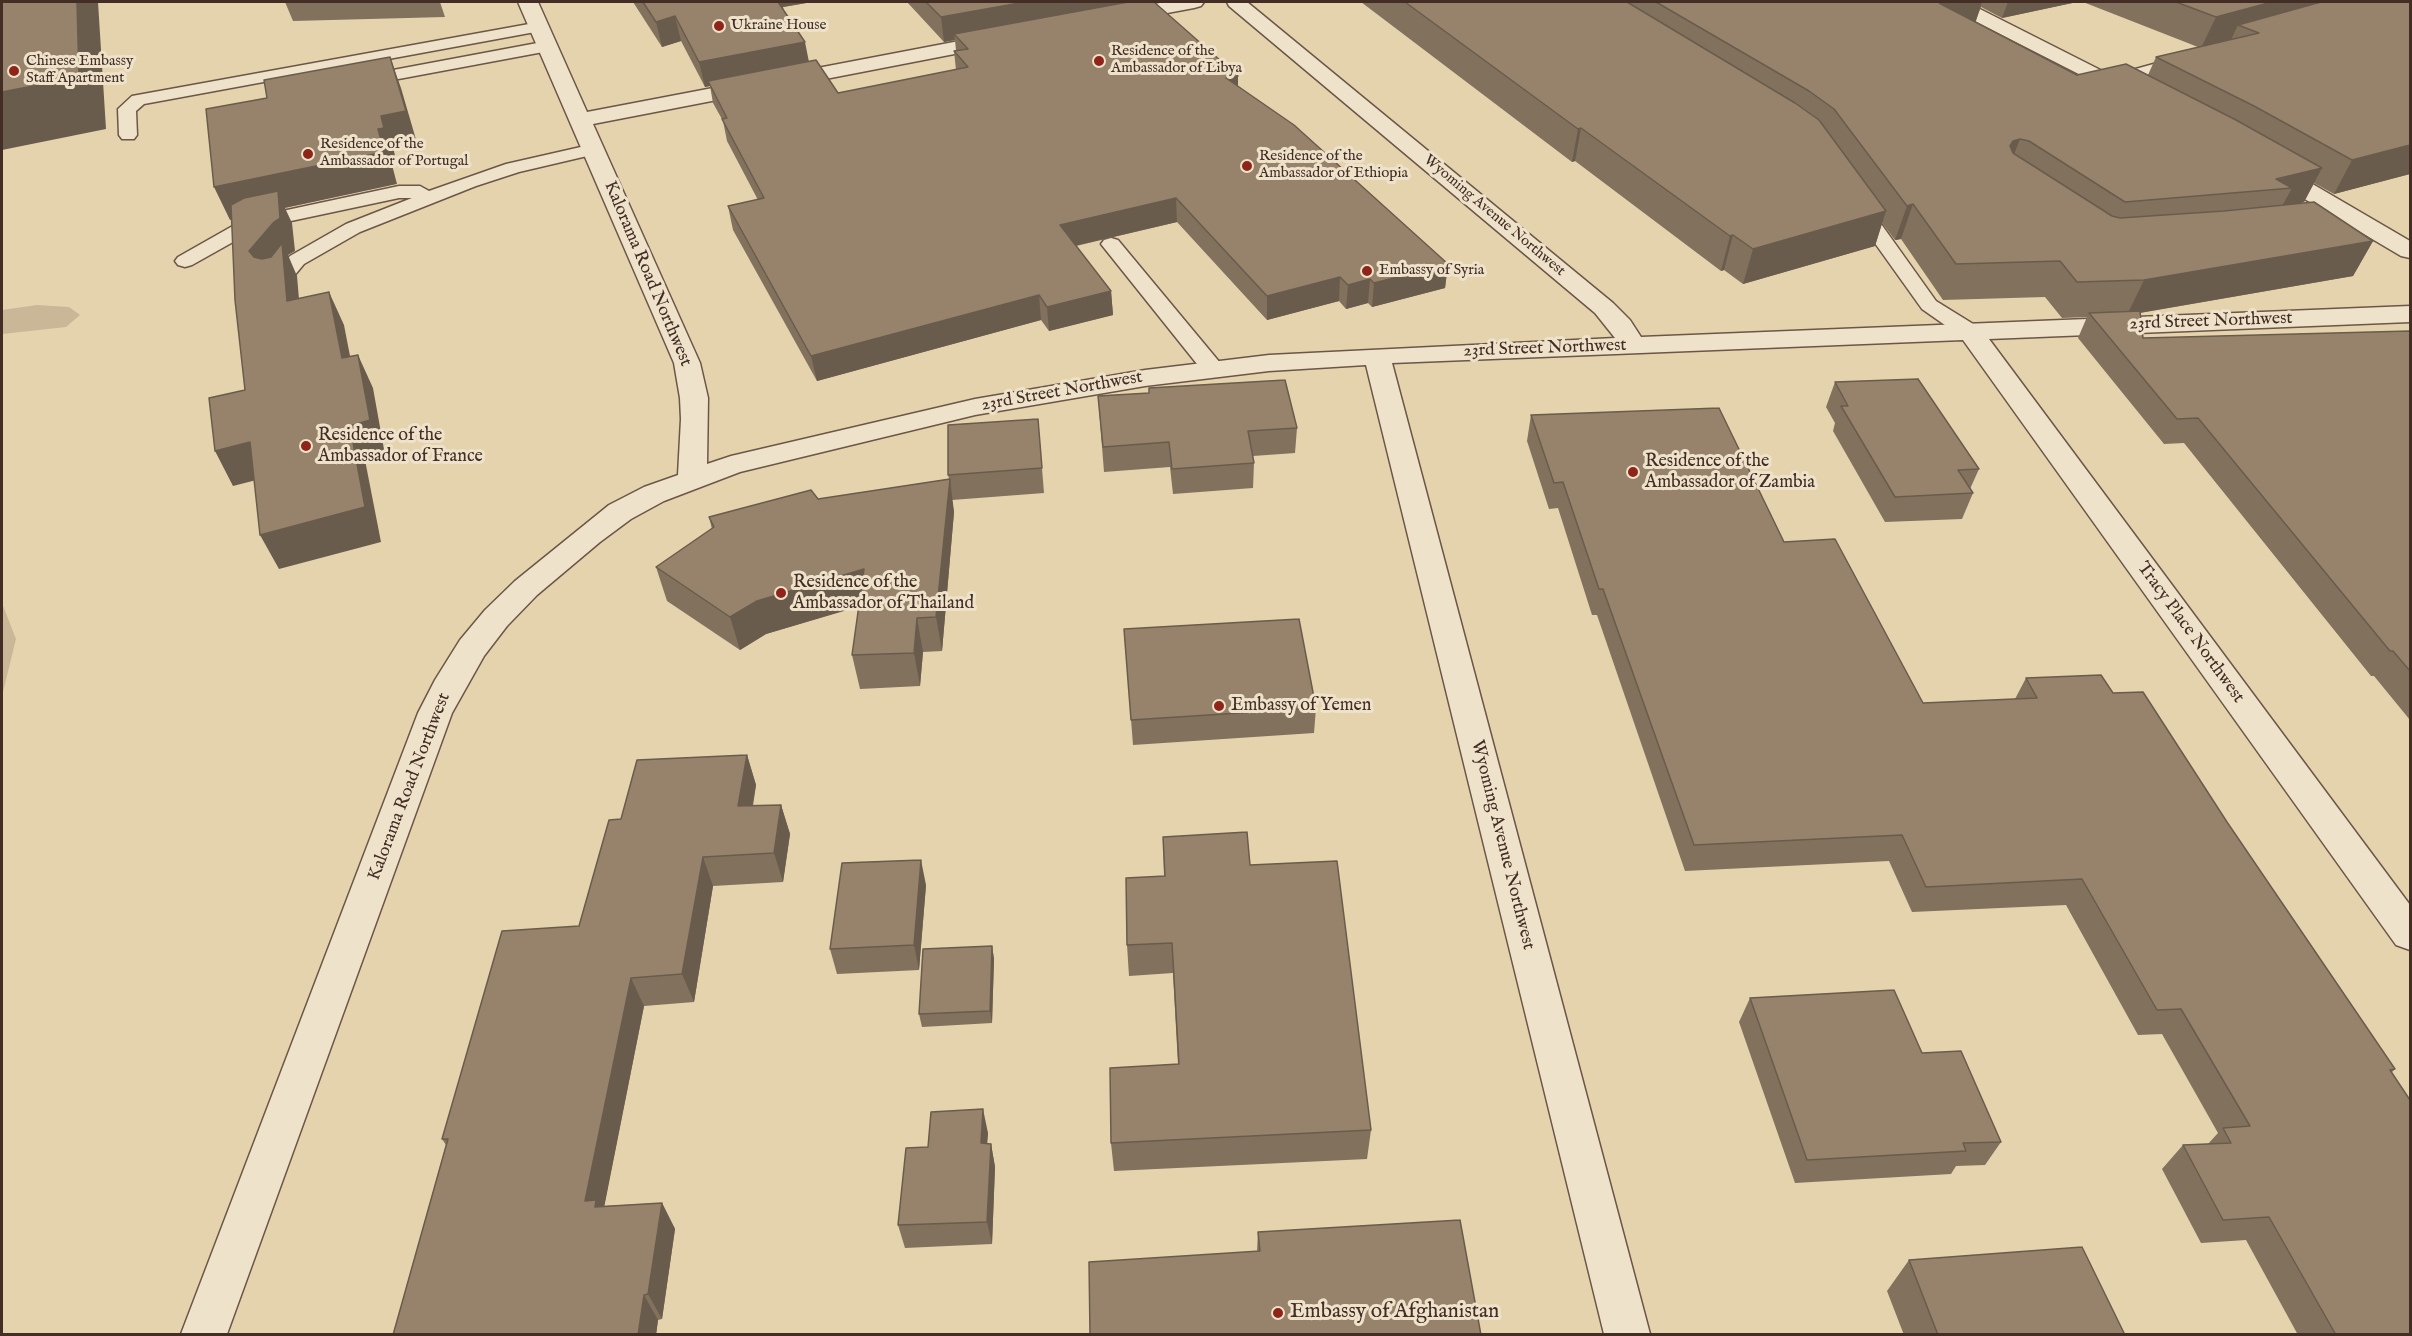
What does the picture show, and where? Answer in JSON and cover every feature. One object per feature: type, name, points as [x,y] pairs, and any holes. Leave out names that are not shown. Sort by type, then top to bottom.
[{"type":"street","name":"Kalorama Road Northwest","points":[[204,1335],[435,713],[452,680],[472,648],[496,618],[557,560],[620,512],[692,478],[695,409],[687,363],[582,120],[528,2]]},
{"type":"street","points":[[1101,20],[1194,2]]},
{"type":"street","name":"Wyoming Avenue Northwest","points":[[1236,2],[1604,308],[1621,326],[1633,346]]},
{"type":"street","points":[[1952,2],[2150,103]]},
{"type":"street","points":[[582,120],[1020,36]]},
{"type":"street","points":[[2259,162],[2410,251]]},
{"type":"street","name":"23rd Street Northwest","points":[[692,478],[731,465],[975,407],[1145,378],[1213,369],[1377,356],[2410,314]]},
{"type":"street","name":"Tracy Place Northwest","points":[[1970,332],[2410,934]]},
{"type":"street","name":"Wyoming Avenue Northwest","points":[[1377,356],[1627,1335]]},
{"type":"lane","points":[[340,85],[544,36]]},
{"type":"lane","points":[[128,135],[127,109],[138,100],[544,36]]},
{"type":"lane","points":[[2109,82],[2202,56]]},
{"type":"lane","points":[[277,284],[297,260],[353,228],[448,190],[513,168],[594,149]]},
{"type":"lane","points":[[1846,188],[1929,305],[1970,332]]},
{"type":"lane","points":[[185,261],[252,223],[399,192],[448,190]]},
{"type":"lane","points":[[2325,225],[2360,221]]},
{"type":"lane","points":[[1111,244],[1213,369]]},
{"type":"shaded area","points":[[37,305],[69,307],[80,315],[66,327],[2,334],[2,310]]},
{"type":"shaded area","points":[[2,603],[16,639],[2,696]]},
{"type":"building","points":[[2,2],[77,2],[79,77],[2,92]]},
{"type":"building","points":[[643,2],[778,2],[805,42],[699,62],[675,16],[656,22]]},
{"type":"building","points":[[926,2],[1025,2],[941,17]]},
{"type":"building","points":[[1128,2],[1154,2],[1238,76],[1226,78],[1294,125],[1448,264],[1374,283],[1370,279],[1348,285],[1340,277],[1267,296],[1176,198],[1060,225],[1111,291],[1047,307],[1039,295],[811,356],[728,206],[764,198],[722,119],[727,118],[708,81],[816,60],[838,93],[968,67],[954,51],[968,49],[954,34]]},
{"type":"building","points":[[1405,2],[1627,2],[1795,103],[1819,120],[1886,211],[1753,249],[1733,235],[1730,236],[1581,128],[1578,129]]},
{"type":"building","points":[[1656,2],[1945,2],[1939,3],[2077,75],[2126,64],[2236,120],[2322,168],[2276,179],[2292,188],[2125,202],[2029,141],[2020,139],[2013,141],[2010,146],[2013,153],[2112,216],[2120,218],[2224,211],[2314,202],[2373,241],[2144,280],[2077,282],[2060,261],[1956,264],[1913,204],[1907,206],[1834,109],[1809,91]]},
{"type":"building","points":[[2176,2],[2272,2],[2216,17]]},
{"type":"building","points":[[2321,2],[2410,2],[2410,145],[2352,160],[2254,106],[2156,57],[2259,33],[2238,25]]},
{"type":"building","points":[[390,57],[406,111],[381,116],[384,128],[378,129],[384,152],[214,187],[206,109],[267,98],[264,80]]},
{"type":"building","name":"Residence of the Ambassador of France","points":[[278,191],[280,218],[249,251],[254,257],[262,259],[271,257],[282,243],[287,301],[329,292],[342,358],[358,355],[370,420],[350,426],[365,507],[260,535],[250,442],[215,451],[209,398],[245,390],[235,300],[231,205],[244,198]]},
{"type":"building","points":[[2140,311],[2143,338],[2410,331],[2410,671],[2393,651],[2390,651],[2198,418],[2177,419],[2089,313]]},
{"type":"building","points":[[1918,379],[1979,469],[1958,470],[1973,493],[1895,497],[1841,406],[1848,406],[1835,382]]},
{"type":"building","points":[[1285,380],[1297,428],[1248,431],[1254,463],[1172,469],[1169,442],[1103,447],[1098,396],[1149,393],[1149,388]]},
{"type":"building","points":[[1719,408],[1784,542],[1835,539],[1923,703],[2037,698],[2026,678],[2101,675],[2113,693],[2143,692],[2227,822],[2395,1069],[2390,1070],[2410,1100],[2410,1335],[2336,1335],[2269,1217],[2223,1220],[2183,1145],[2231,1143],[2223,1128],[2250,1126],[2181,1009],[2157,1010],[2082,879],[1926,887],[1902,835],[1694,845],[1603,589],[1599,589],[1563,482],[1554,483],[1531,415]]},
{"type":"building","points":[[1038,419],[1042,468],[948,475],[948,425]]},
{"type":"building","points":[[950,479],[936,617],[917,618],[914,653],[852,655],[864,569],[757,601],[730,617],[656,567],[714,527],[709,517],[811,490],[818,499]]},
{"type":"building","name":"Embassy of Yemen","points":[[1299,619],[1316,708],[1131,720],[1124,629]]},
{"type":"building","points":[[747,755],[738,806],[781,805],[774,853],[703,857],[682,974],[631,978],[585,1201],[596,1200],[595,1207],[662,1203],[648,1294],[644,1295],[638,1335],[393,1335],[448,1139],[442,1139],[502,931],[579,926],[609,820],[621,819],[637,760]]},
{"type":"building","points":[[1247,832],[1250,865],[1337,861],[1371,1130],[1111,1143],[1110,1068],[1179,1064],[1172,943],[1127,945],[1126,878],[1165,876],[1163,837]]},
{"type":"building","points":[[921,860],[914,945],[830,949],[842,863]]},
{"type":"building","points":[[992,946],[990,1011],[919,1014],[923,949]]},
{"type":"building","points":[[1894,990],[1922,1053],[1961,1051],[2001,1142],[1963,1143],[1966,1151],[1807,1160],[1750,998]]},
{"type":"building","points":[[983,1109],[981,1143],[991,1144],[987,1222],[898,1225],[906,1148],[928,1147],[931,1112]]},
{"type":"building","name":"Embassy of Afghanistan","points":[[1460,1220],[1481,1335],[1090,1335],[1089,1262],[1260,1251],[1258,1232]]},
{"type":"building","points":[[2082,1247],[2125,1335],[1938,1335],[1909,1260]]},
{"type":"place","name":"Ukraine House","points":[[719,26]]},
{"type":"place","name":"Residence of the Ambassador of Libya","points":[[1099,61]]},
{"type":"place","name":"Chinese Embassy Staff Apartment","points":[[14,71]]},
{"type":"place","name":"Residence of the Ambassador of Portugal","points":[[308,154]]},
{"type":"place","name":"Residence of the Ambassador of Ethiopia","points":[[1247,166]]},
{"type":"place","name":"Embassy of Syria","points":[[1367,271]]},
{"type":"place","name":"Residence of the Ambassador of France","points":[[306,446]]},
{"type":"place","name":"Residence of the Ambassador of Zambia","points":[[1633,472]]},
{"type":"place","name":"Residence of the Ambassador of Thailand","points":[[781,593]]},
{"type":"place","name":"Embassy of Yemen","points":[[1219,706]]},
{"type":"place","name":"Embassy of Afghanistan","points":[[1278,1313]]}]
